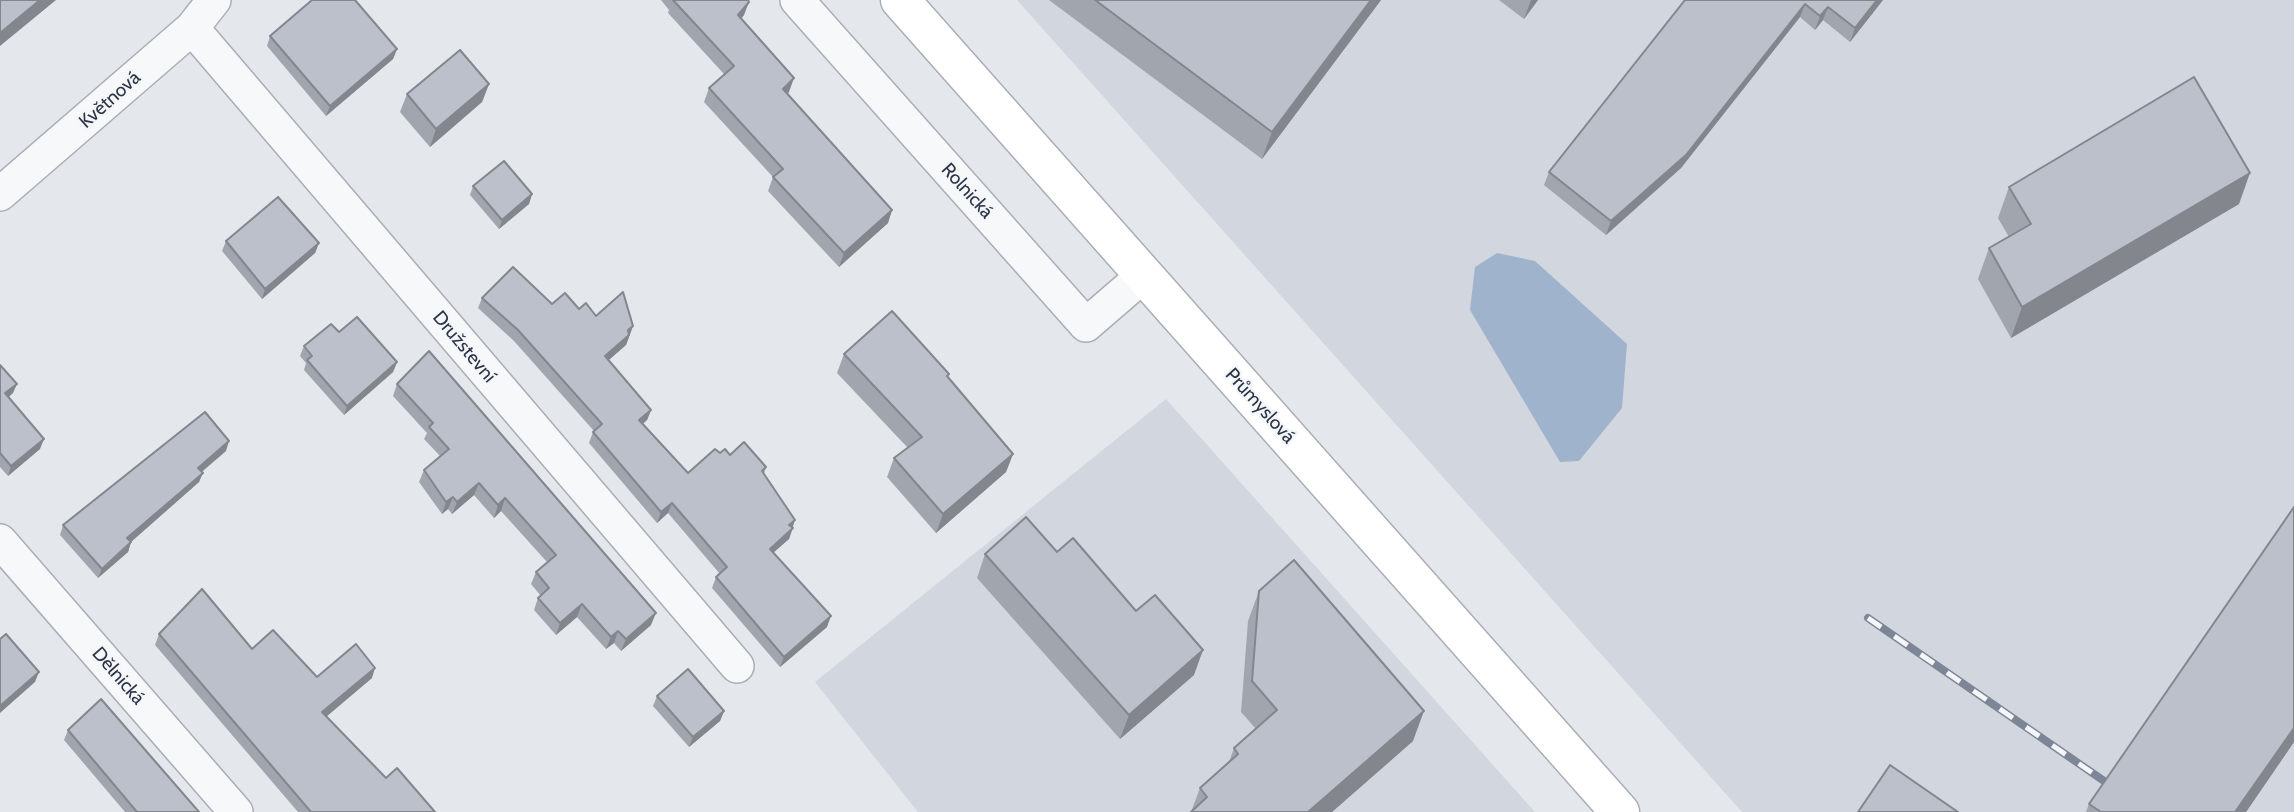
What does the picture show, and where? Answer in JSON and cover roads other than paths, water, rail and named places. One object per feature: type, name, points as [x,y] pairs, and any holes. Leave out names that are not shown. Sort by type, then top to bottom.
[{"type":"main road","name":"Průmyslová","points":[[900,0],[1620,812]]},
{"type":"street","name":"Květnová","points":[[0,194],[192,28],[214,0]]},
{"type":"street","name":"Rolnická","points":[[797,0],[1086,325],[1143,275]]},
{"type":"street","name":"Družstevní","points":[[192,28],[737,666]]},
{"type":"street","name":"Dělnická","points":[[0,541],[236,812]]},
{"type":"water","points":[[1497,253],[1535,261],[1627,344],[1622,408],[1579,461],[1560,462],[1470,310],[1475,267]]},
{"type":"railway","points":[[1868,618],[2149,812]]}]
